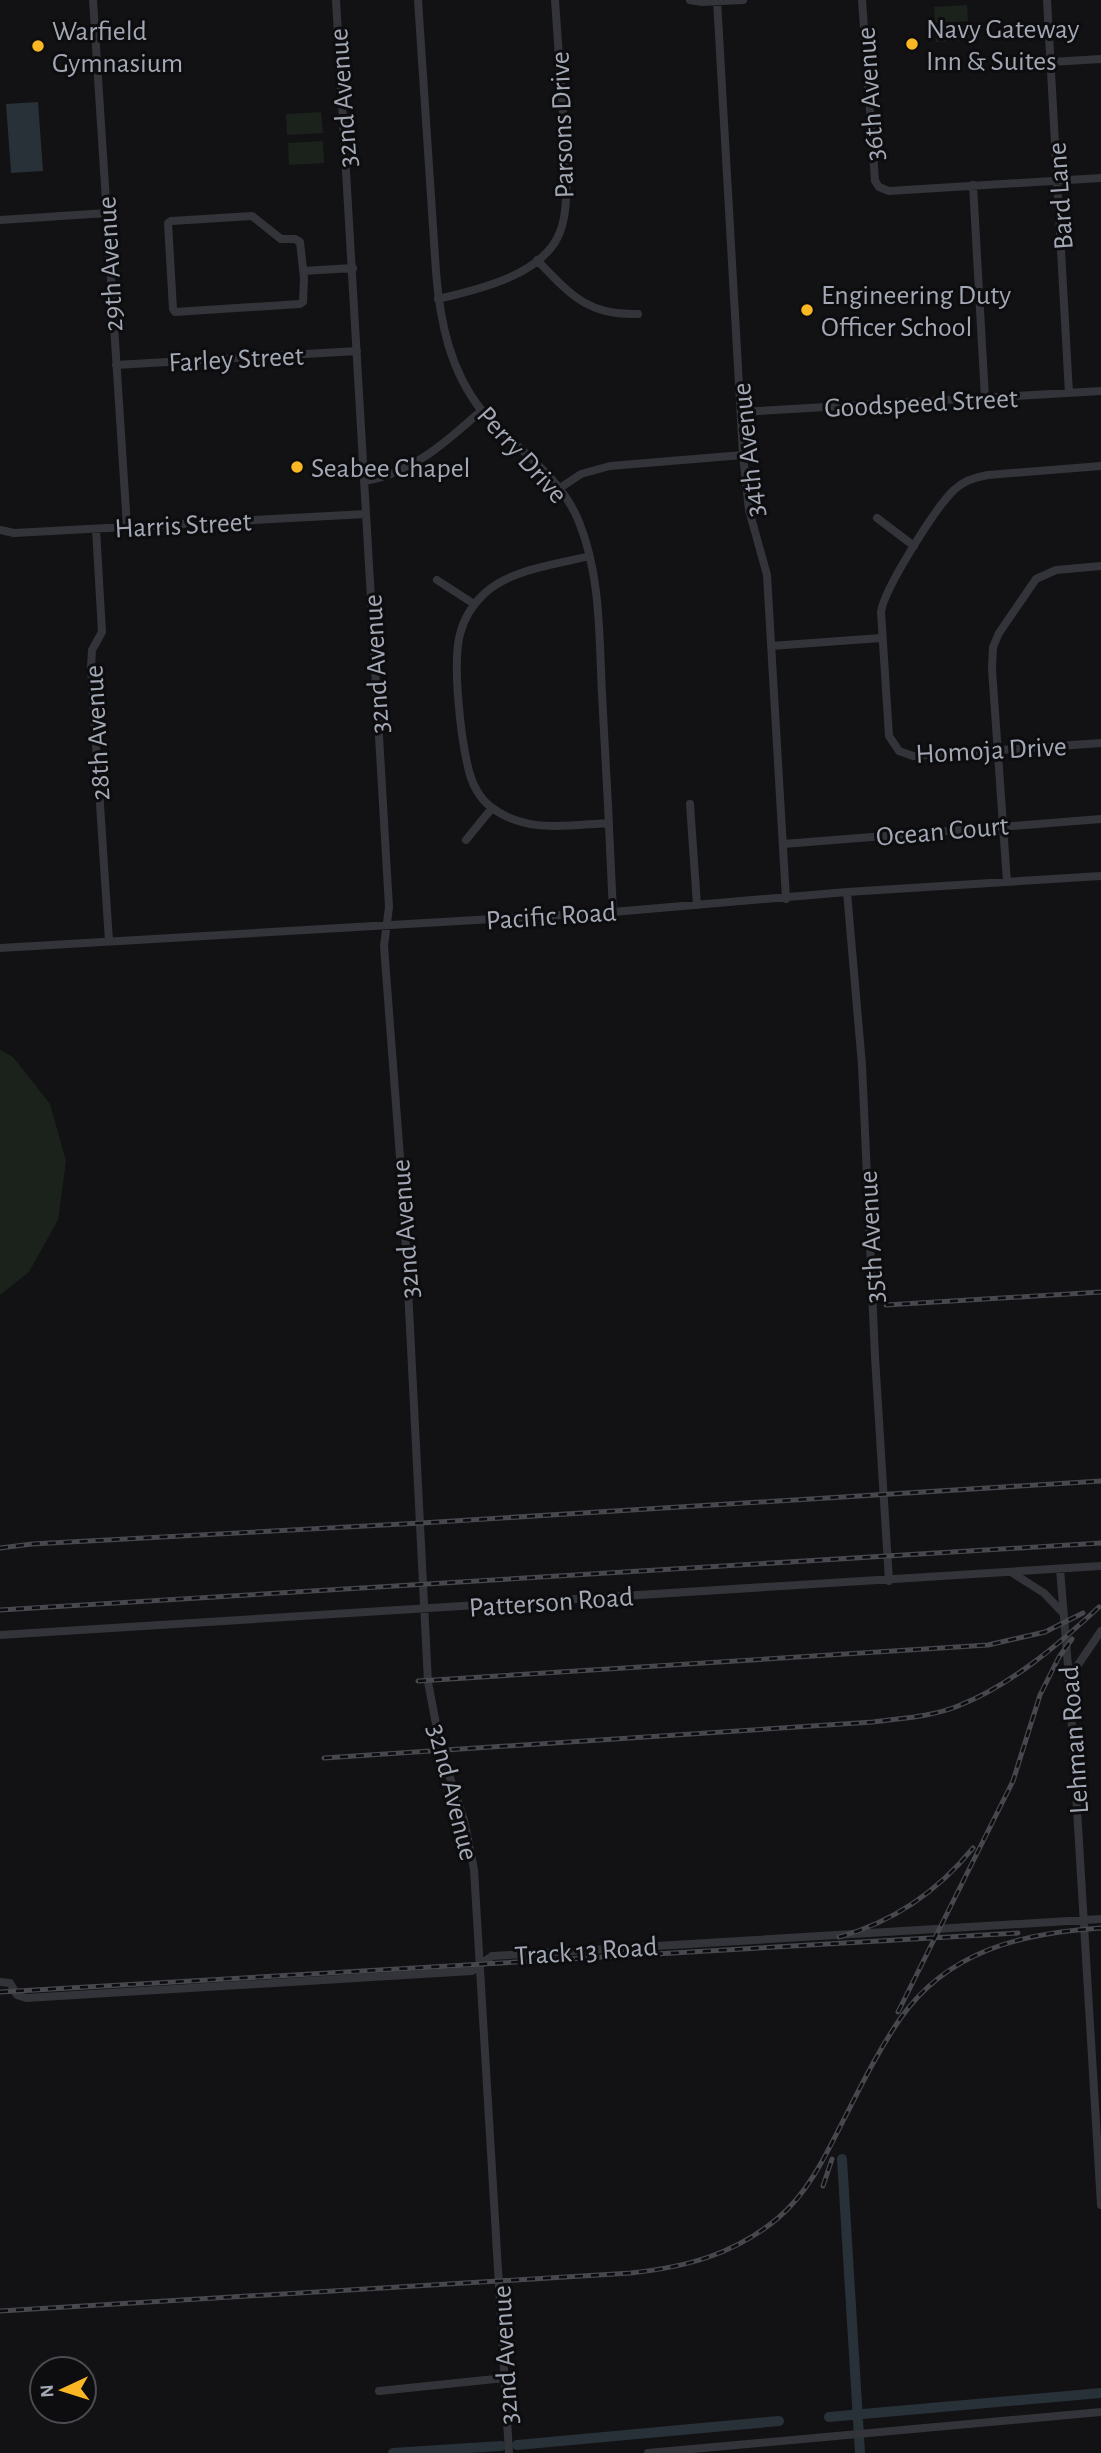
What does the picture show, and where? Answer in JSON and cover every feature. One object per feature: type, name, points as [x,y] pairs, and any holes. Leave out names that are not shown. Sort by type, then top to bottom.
[{"type":"street","name":"29th Avenue","points":[[93,0],[127,527]]},
{"type":"street","name":"32nd Avenue","points":[[336,0],[389,907],[384,946],[405,1224],[428,1682],[441,1750],[471,1845],[481,1965],[509,2453]]},
{"type":"street","name":"Perry Drive","points":[[418,0],[438,299],[456,371],[482,410],[560,488],[580,524],[597,593],[613,912]]},
{"type":"street","name":"Parsons Drive","points":[[438,299],[495,284],[537,260],[551,248],[558,237],[566,200],[567,172],[555,0]]},
{"type":"street","points":[[690,0],[743,0]]},
{"type":"street","name":"36th Avenue","points":[[862,0],[875,181],[879,187],[889,191],[973,186]]},
{"type":"street","name":"Bard Lane","points":[[1047,0],[1069,393]]},
{"type":"street","name":"34th Avenue","points":[[718,1],[743,455],[749,510],[766,569],[786,899]]},
{"type":"street","points":[[1051,62],[1101,59]]},
{"type":"street","points":[[985,398],[973,186],[1101,178]]},
{"type":"street","points":[[0,220],[107,213]]},
{"type":"street","points":[[252,216],[281,239],[298,240],[303,271],[304,299],[300,304],[175,312],[166,227],[171,221],[252,216]]},
{"type":"street","points":[[537,260],[580,302],[612,314],[638,314]]},
{"type":"street","points":[[303,271],[353,268]]},
{"type":"street","name":"Farley Street","points":[[116,365],[356,351]]},
{"type":"street","name":"Goodspeed Street","points":[[741,412],[1101,391]]},
{"type":"street","points":[[364,481],[395,473],[414,463],[453,436],[482,410]]},
{"type":"street","points":[[560,488],[581,474],[610,466],[743,455]]},
{"type":"street","name":"Homoja Drive","points":[[1101,466],[988,475],[971,479],[952,492],[914,546],[885,596],[881,612],[889,736],[895,748],[906,755],[1101,743]]},
{"type":"street","name":"Harris Street","points":[[0,530],[14,533],[366,514]]},
{"type":"street","points":[[877,519],[914,546]]},
{"type":"street","name":"28th Avenue","points":[[96,529],[102,632],[92,650],[91,670],[109,941]]},
{"type":"street","points":[[589,556],[526,572],[492,587],[474,604],[463,626],[458,645],[461,724],[469,772],[479,794],[492,808],[517,821],[538,826],[609,823]]},
{"type":"street","points":[[1007,882],[991,659],[999,633],[1029,586],[1042,575],[1056,570],[1101,566]]},
{"type":"street","points":[[437,580],[474,604]]},
{"type":"street","points":[[771,646],[881,638]]},
{"type":"street","points":[[690,804],[697,905]]},
{"type":"street","points":[[466,841],[492,808]]},
{"type":"street","name":"Ocean Court","points":[[783,844],[1101,819]]},
{"type":"street","name":"Pacific Road","points":[[0,948],[613,912],[847,892],[1101,876]]},
{"type":"street","name":"35th Avenue","points":[[847,892],[862,1065],[889,1581]]},
{"type":"street","name":"Patterson Road","points":[[0,1635],[1101,1566]]},
{"type":"street","name":"Lehman Road","points":[[1060,1569],[1101,2205]]},
{"type":"street","points":[[1011,1572],[1044,1593],[1064,1614]]},
{"type":"street","points":[[1069,1678],[1101,1631]]},
{"type":"street","name":"Track 13 Road","points":[[0,1982],[10,1983],[17,1995],[26,1998],[472,1971],[492,1956],[1101,1919]]},
{"type":"street","points":[[379,2391],[505,2378]]},
{"type":"street","points":[[648,2453],[1101,2413]]},
{"type":"shaded area","points":[[967,5],[968,21],[935,23],[934,7]]},
{"type":"shaded area","points":[[968,25],[969,40],[936,42],[935,27]]},
{"type":"shaded area","points":[[38,102],[43,171],[11,173],[6,104]]},
{"type":"shaded area","points":[[321,112],[323,133],[287,135],[286,114]]},
{"type":"shaded area","points":[[323,141],[324,163],[289,165],[288,143]]},
{"type":"shaded area","points":[[0,1050],[13,1057],[50,1104],[66,1161],[58,1220],[29,1272],[0,1295]]},
{"type":"waterway","points":[[842,2159],[860,2453]]},
{"type":"waterway","points":[[829,2417],[1101,2393]]},
{"type":"waterway","points":[[517,2445],[779,2421]]},
{"type":"waterway","points":[[393,2453],[501,2446]]},
{"type":"railway","points":[[886,1305],[1101,1292]]},
{"type":"railway","points":[[0,1548],[1101,1481]]},
{"type":"railway","points":[[0,1610],[1101,1543]]},
{"type":"railway","points":[[324,1758],[873,1722],[927,1715],[948,1710],[997,1687],[1067,1636],[1099,1607]]},
{"type":"railway","points":[[418,1681],[988,1645],[1045,1632],[1083,1613]]},
{"type":"railway","points":[[898,2012],[1013,1781],[1040,1695],[1059,1657],[1072,1639]]},
{"type":"railway","points":[[839,1937],[878,1923],[913,1903],[945,1878],[973,1848]]},
{"type":"railway","points":[[0,2311],[631,2273],[672,2267],[709,2257],[745,2241],[789,2208],[823,2160],[892,2031],[919,1995],[941,1976],[964,1961],[1016,1941],[1101,1928]]},
{"type":"railway","points":[[0,1992],[1018,1933]]},
{"type":"railway","points":[[823,2186],[832,2159]]},
{"type":"place","name":"Navy Gateway Inn & Suites","points":[[912,44]]},
{"type":"place","name":"Warfield Gymnasium","points":[[38,46]]},
{"type":"place","name":"Engineering Duty Officer School","points":[[807,310]]},
{"type":"place","name":"Seabee Chapel","points":[[297,467]]}]
